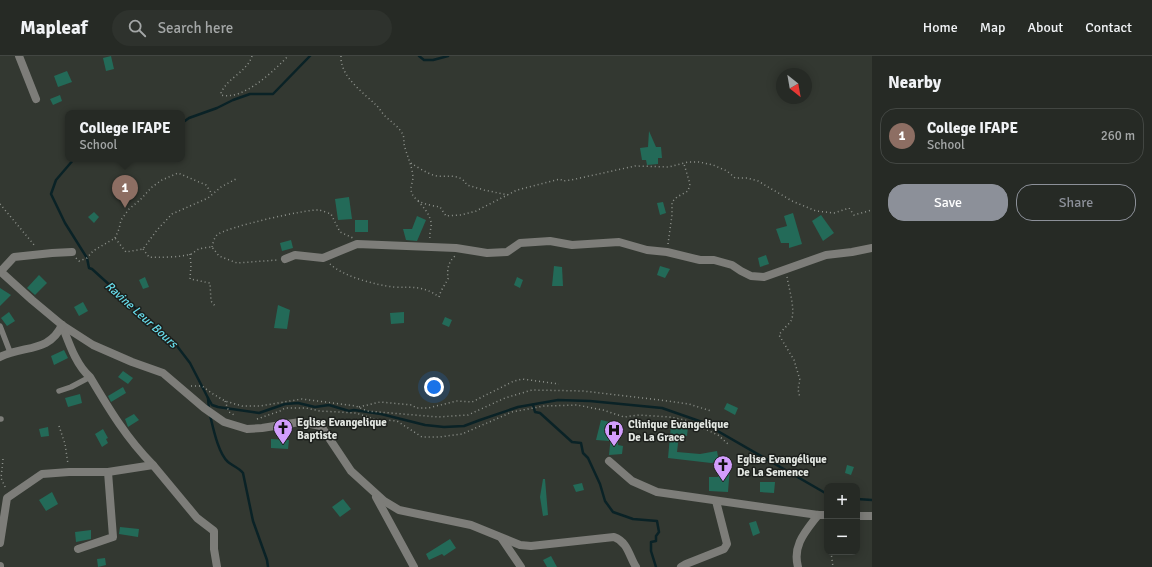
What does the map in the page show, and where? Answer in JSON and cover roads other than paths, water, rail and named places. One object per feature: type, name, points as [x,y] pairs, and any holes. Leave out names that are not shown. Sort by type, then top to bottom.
[{"type":"street","points":[[19,56],[36,99]]},
{"type":"street","points":[[285,259],[295,255],[323,258],[357,244],[463,250],[487,253],[507,252],[520,243],[550,241],[572,245],[619,242],[647,250],[667,252],[684,258],[714,260],[732,265],[751,276],[764,277],[826,254],[852,252],[872,248]]},
{"type":"street","points":[[72,252],[14,257],[0,271],[62,325],[93,345],[132,362],[163,373],[204,408],[224,422],[247,428],[262,428],[300,422],[321,426],[351,471],[384,502],[399,510],[471,526],[520,545],[530,546],[614,538],[620,539],[625,544],[636,567]]},
{"type":"street","points":[[0,357],[10,352],[39,346],[58,335],[62,325]]},
{"type":"street","points":[[62,325],[77,359],[84,371],[90,377],[118,424],[139,452],[153,466],[197,518],[214,531],[214,550],[217,567]]},
{"type":"street","points":[[609,461],[632,481],[657,492],[824,515]]},
{"type":"street","points":[[0,543],[7,498],[42,474],[108,472],[153,466]]},
{"type":"street","points":[[78,549],[113,537],[108,472]]},
{"type":"street","points":[[372,491],[414,567]]},
{"type":"street","points":[[681,567],[724,549],[727,544],[716,501]]},
{"type":"street","points":[[798,567],[796,561],[798,545],[818,515]]},
{"type":"street","points":[[860,516],[872,516]]},
{"type":"street","points":[[502,539],[521,567]]},
{"type":"lane","points":[[0,326],[10,352]]},
{"type":"lane","points":[[59,391],[71,387],[90,377]]},
{"type":"waterway","name":"Ravine Leur Bours","points":[[185,121],[250,94],[273,94],[310,56]]},
{"type":"waterway","name":"Ravine Leur Bours","points":[[419,56],[424,60],[433,60],[448,56]]},
{"type":"waterway","name":"Ravine Leur Bours","points":[[71,162],[56,180],[51,194],[65,223],[87,258],[89,268],[92,269],[177,346],[190,363],[208,398],[209,410]]},
{"type":"waterway","points":[[208,398],[212,405],[218,407],[259,413],[285,404],[298,403],[315,407],[329,405],[349,411],[354,410],[381,414],[425,425],[444,427],[464,426],[518,407],[558,400],[590,401],[662,408],[702,422],[824,492]]},
{"type":"waterway","points":[[533,405],[535,412],[540,413],[572,442],[581,443],[583,453],[588,458],[600,484],[605,501],[613,512],[633,519],[657,521],[659,532],[656,536],[656,541],[651,542],[651,551],[656,567]]},
{"type":"waterway","name":"Ravine Leur Bours","points":[[210,415],[221,453],[228,462],[243,473],[253,521],[267,560],[268,567]]},
{"type":"waterway","points":[[860,499],[872,500]]},
{"type":"place","name":"College IFAPE","points":[[125,208]]},
{"type":"place","name":"Eglise Evangelique Baptiste","points":[[283,445]]},
{"type":"place","name":"Clinique Evangelique De La Grace","points":[[614,447]]},
{"type":"place","name":"Eglise Evangélique De La Semence","points":[[723,482]]}]
